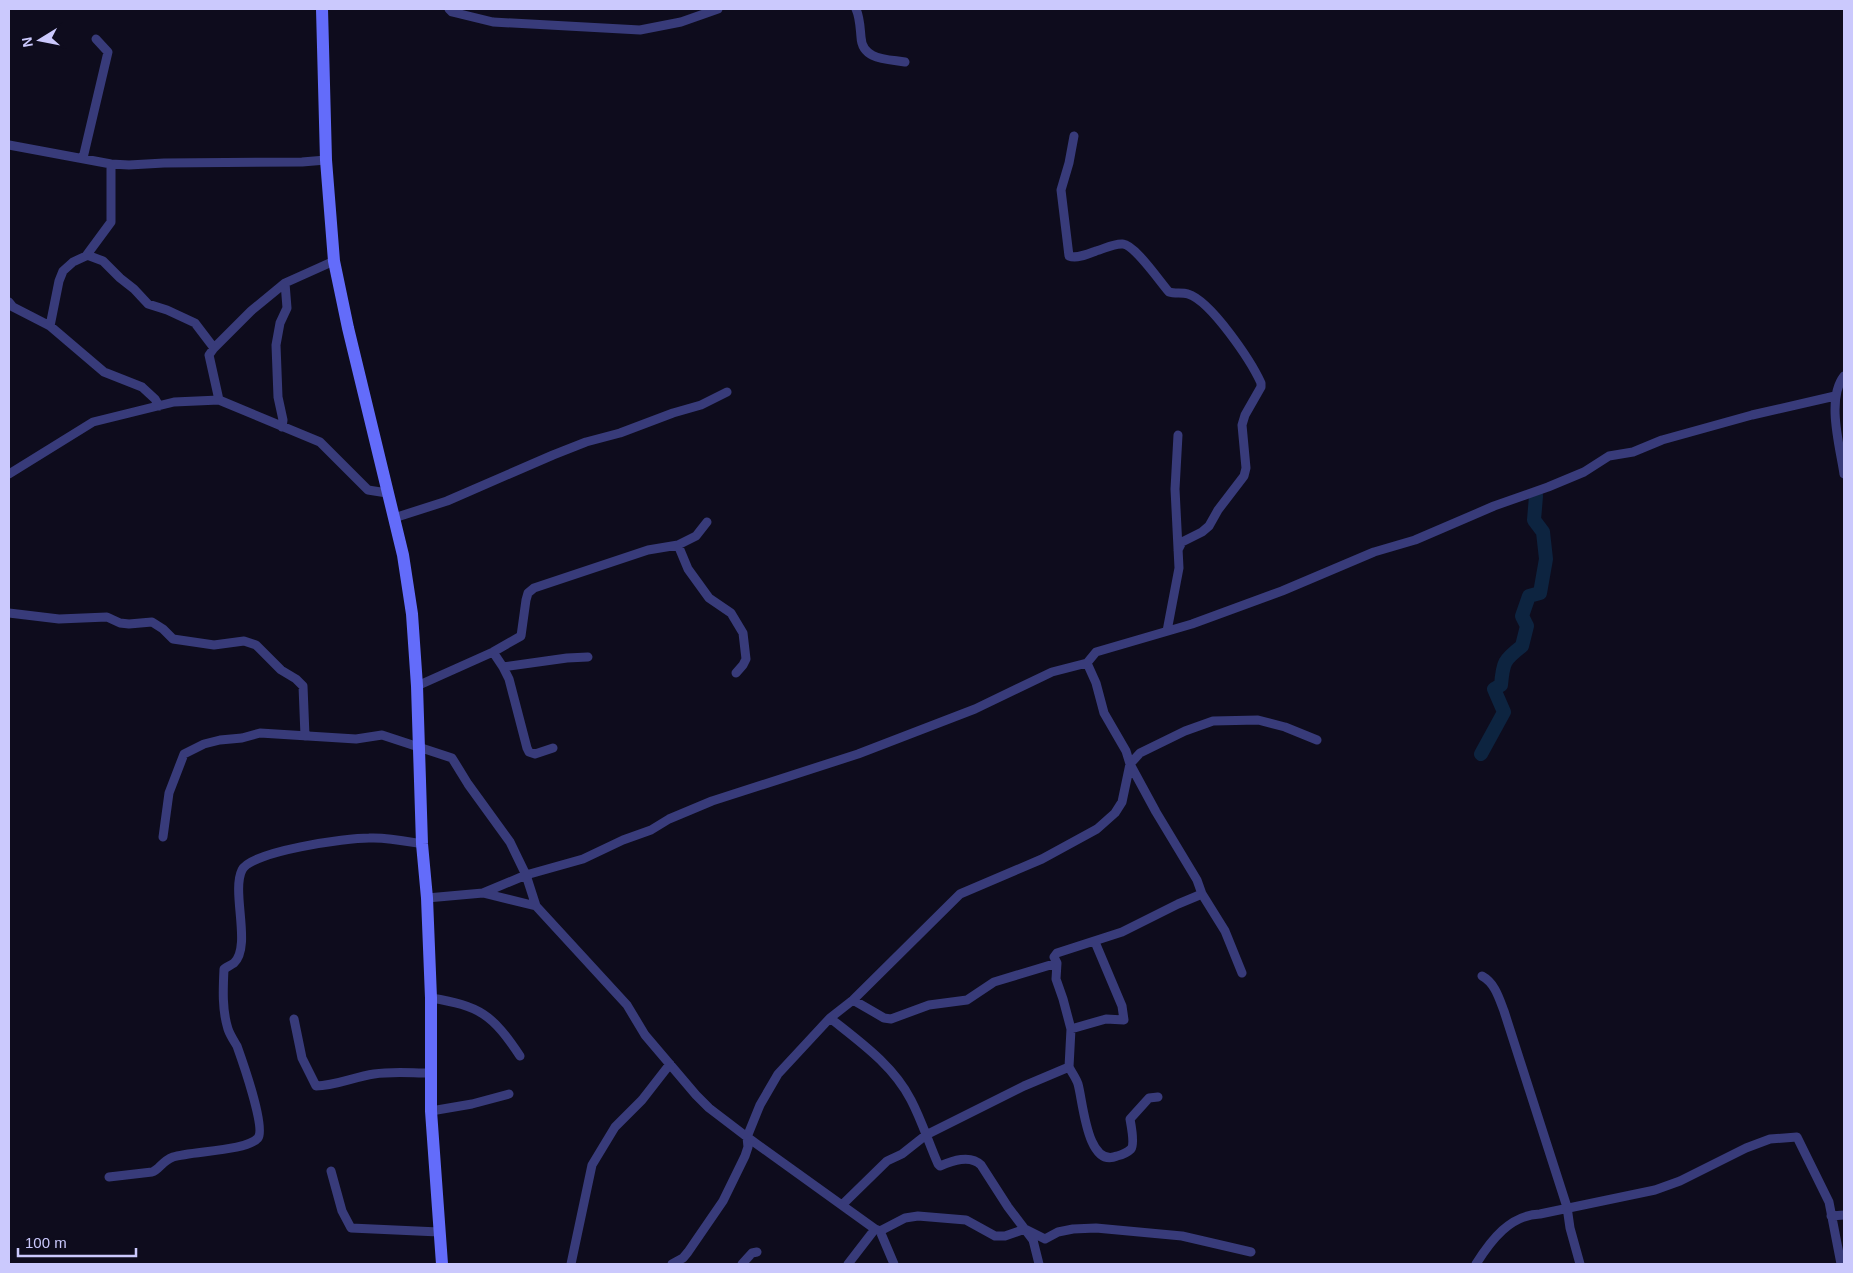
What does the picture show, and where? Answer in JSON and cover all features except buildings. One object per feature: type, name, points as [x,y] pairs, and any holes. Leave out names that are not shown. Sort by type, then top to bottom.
[{"type":"street","points":[[322,9],[326,160],[334,261],[348,328],[403,555],[412,614],[418,686],[418,746],[422,844],[427,898],[431,998],[431,1111],[442,1264]]},
{"type":"street","points":[[449,9],[452,12],[493,22],[640,30],[681,22],[718,9]]},
{"type":"street","points":[[856,9],[860,20],[861,44],[866,51],[872,56],[905,62]]},
{"type":"street","points":[[83,158],[108,52],[96,40]]},
{"type":"street","points":[[1074,136],[1061,190],[1069,256],[1081,255],[1117,244],[1128,246],[1150,268],[1169,292],[1188,294],[1218,318],[1228,330],[1261,383],[1261,387],[1245,415],[1242,425],[1246,468],[1244,476],[1209,526],[1202,532],[1182,542],[1178,550]]},
{"type":"street","points":[[9,145],[111,164],[129,165],[326,160]]},
{"type":"street","points":[[50,326],[59,281],[63,271],[73,262],[87,256],[111,222],[111,164]]},
{"type":"street","points":[[87,256],[103,261],[148,304],[167,310],[195,323],[214,348]]},
{"type":"street","points":[[219,400],[209,355],[214,348],[251,311],[285,283],[334,261]]},
{"type":"street","points":[[282,427],[283,420],[278,388],[276,344],[280,323],[287,308],[285,283]]},
{"type":"street","points":[[9,302],[13,307],[50,326],[104,372],[142,387],[159,406]]},
{"type":"street","points":[[1844,376],[1835,396],[1836,418],[1844,474]]},
{"type":"street","points":[[394,518],[446,501],[561,452],[701,405],[727,392]]},
{"type":"street","points":[[482,894],[526,876],[583,859],[712,801],[858,754],[975,709],[1052,672],[1087,663],[1096,652],[1192,624],[1282,591],[1374,552],[1415,540],[1470,516],[1584,472],[1610,456],[1633,452],[1662,440],[1752,415],[1835,396]]},
{"type":"street","points":[[9,474],[93,422],[174,402],[219,400],[320,442],[368,490],[387,493]]},
{"type":"street","points":[[1167,631],[1179,568],[1175,489],[1178,435]]},
{"type":"street","points":[[418,686],[493,652],[521,636],[528,593],[534,588],[648,550],[678,545],[696,536],[707,522]]},
{"type":"street","points":[[678,545],[688,569],[709,598],[731,613],[743,633],[746,659],[736,673]]},
{"type":"street","points":[[9,613],[59,619],[107,617],[120,623],[129,624],[148,622],[163,629],[173,638],[214,645],[244,641],[256,645],[281,670],[296,679],[303,686],[305,736]]},
{"type":"street","points":[[493,652],[509,679],[529,752],[535,754],[553,748]]},
{"type":"street","points":[[503,666],[588,657]]},
{"type":"street","points":[[1087,663],[1096,683],[1104,713],[1126,750],[1130,764],[1156,812],[1225,931],[1242,973]]},
{"type":"street","points":[[672,1264],[683,1258],[723,1201],[745,1156],[748,1146],[747,1137],[760,1105],[778,1074],[830,1018],[853,1000],[960,894],[1042,859],[1097,829],[1115,812],[1122,802],[1130,764],[1140,753],[1186,731],[1213,721],[1258,720],[1285,727],[1317,740]]},
{"type":"street","points":[[163,837],[169,794],[184,754],[220,740],[260,733],[356,739],[382,735],[452,758],[468,784],[510,842],[526,876],[536,906],[626,1005],[645,1035],[696,1095],[709,1108],[747,1137],[878,1230],[894,1264]]},
{"type":"street","points":[[109,1177],[157,1171],[163,1162],[174,1157],[195,1152],[222,1150],[251,1143],[259,1138],[261,1130],[259,1116],[237,1047],[228,1030],[222,993],[224,969],[234,963],[241,946],[239,882],[242,869],[249,862],[260,858],[323,842],[372,838],[422,844]]},
{"type":"street","points":[[427,898],[482,894],[536,906]]},
{"type":"street","points":[[1158,1097],[1149,1098],[1130,1119],[1133,1145],[1131,1149],[1116,1157],[1102,1156],[1096,1148],[1086,1126],[1078,1082],[1069,1067],[1071,1029],[1056,979],[1057,963],[1054,957],[1057,953],[1122,932],[1202,894]]},
{"type":"street","points":[[1071,1029],[1106,1019],[1124,1020],[1122,1006],[1095,942]]},
{"type":"street","points":[[853,1000],[884,1018],[891,1019],[929,1005],[967,1000],[994,982],[1057,963]]},
{"type":"street","points":[[1482,976],[1493,985],[1504,1011],[1567,1207],[1570,1228],[1580,1264]]},
{"type":"street","points":[[431,998],[460,1003],[480,1012],[498,1026],[520,1056]]},
{"type":"street","points":[[830,1018],[883,1061],[911,1099],[940,1166],[952,1161],[970,1159],[977,1161],[981,1165],[1008,1207],[1033,1240],[1039,1264]]},
{"type":"street","points":[[294,1020],[302,1058],[316,1086],[324,1086],[391,1071],[430,1073]]},
{"type":"street","points":[[571,1264],[592,1165],[615,1127],[642,1100],[670,1064]]},
{"type":"street","points":[[842,1205],[887,1160],[902,1154],[926,1135],[1024,1086],[1069,1067]]},
{"type":"street","points":[[431,1111],[472,1104],[508,1094]]},
{"type":"street","points":[[1476,1264],[1490,1242],[1508,1225],[1531,1214],[1655,1190],[1680,1181],[1746,1148],[1770,1139],[1797,1136],[1829,1202],[1841,1264]]},
{"type":"street","points":[[331,1171],[342,1211],[351,1228],[439,1232]]},
{"type":"street","points":[[1831,1216],[1844,1215]]},
{"type":"street","points":[[848,1264],[878,1230],[905,1218],[918,1216],[966,1220],[995,1236],[1005,1236],[1026,1229],[1045,1238],[1058,1232],[1072,1229],[1096,1228],[1182,1236],[1251,1252]]},
{"type":"street","points":[[742,1264],[752,1253],[757,1252]]},
{"type":"waterway","points":[[1481,754],[1504,712],[1494,689],[1501,685],[1504,666],[1508,658],[1522,646],[1527,626],[1522,616],[1529,596],[1540,593],[1546,559],[1543,532],[1534,520],[1536,496]]}]
